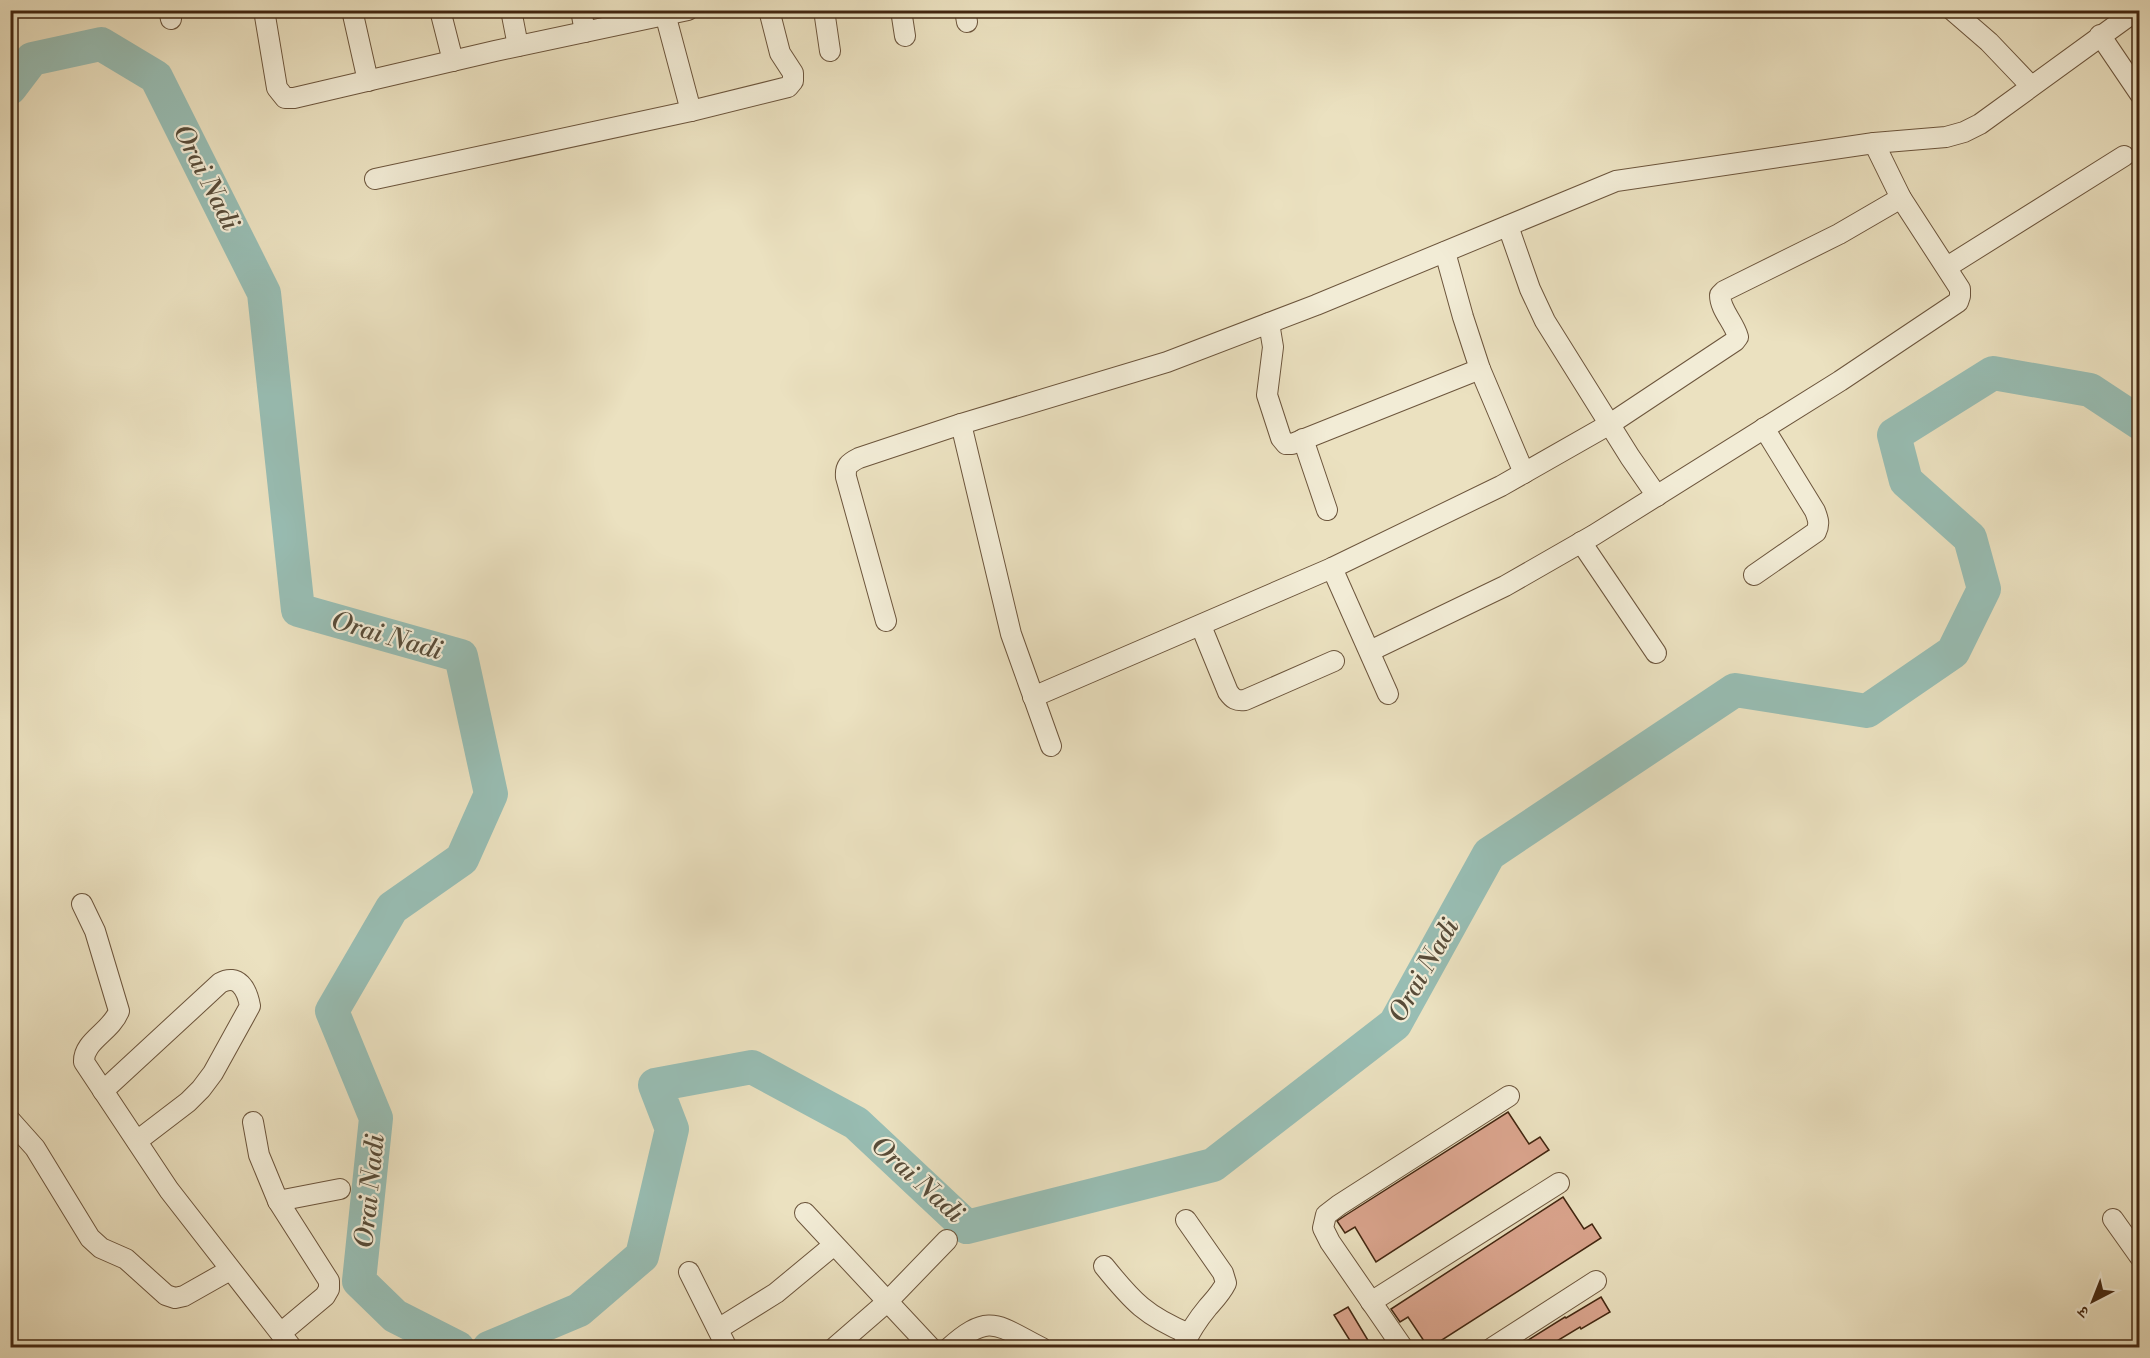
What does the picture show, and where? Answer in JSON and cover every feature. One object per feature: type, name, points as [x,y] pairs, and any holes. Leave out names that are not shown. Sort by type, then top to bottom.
[{"type":"street","points":[[264,10],[277,88],[285,98],[664,13],[688,10]]},
{"type":"street","points":[[352,10],[368,81]]},
{"type":"street","points":[[440,10],[453,61]]},
{"type":"street","points":[[511,10],[518,46]]},
{"type":"street","points":[[581,10],[585,32]]},
{"type":"street","points":[[375,179],[691,111],[788,87],[793,81],[793,73],[780,52],[769,10]]},
{"type":"street","points":[[824,10],[830,51]]},
{"type":"street","points":[[901,10],[905,36]]},
{"type":"street","points":[[1952,10],[1989,42],[2031,86]]},
{"type":"street","points":[[886,621],[845,470],[848,463],[961,424],[1167,362],[1269,323],[1616,181],[1874,143],[1946,137],[1964,132],[1980,124],[2137,10]]},
{"type":"street","points":[[664,13],[691,111]]},
{"type":"street","points":[[2100,35],[2139,94]]},
{"type":"street","points":[[1370,651],[1504,586],[1581,542],[1840,381],[1958,302],[1960,289],[1901,198],[1874,143]]},
{"type":"street","points":[[1947,267],[2124,156]]},
{"type":"street","points":[[1032,697],[1332,568],[1524,473],[1610,424],[1735,341],[1738,337],[1736,331],[1720,302],[1720,295],[1724,291],[1839,234],[1901,198]]},
{"type":"street","points":[[1508,226],[1530,289],[1545,321],[1657,495]]},
{"type":"street","points":[[1445,252],[1480,369],[1524,473]]},
{"type":"street","points":[[1269,323],[1273,347],[1267,395],[1281,438],[1286,444],[1292,444],[1480,369]]},
{"type":"street","points":[[961,424],[1011,634],[1032,697],[1052,746]]},
{"type":"street","points":[[1754,574],[1816,532],[1819,526],[1819,519],[1815,511],[1764,428]]},
{"type":"street","points":[[1303,439],[1327,510]]},
{"type":"street","points":[[1581,542],[1656,653]]},
{"type":"street","points":[[1332,568],[1388,694]]},
{"type":"street","points":[[1201,626],[1228,692],[1237,701],[1245,700],[1334,661]]},
{"type":"street","points":[[82,904],[95,932],[119,1011],[115,1021],[83,1054],[84,1062],[169,1190],[283,1341],[325,1296],[329,1290],[328,1281],[278,1201],[259,1155],[253,1122]]},
{"type":"street","points":[[103,1091],[220,983],[227,979],[234,979],[240,984],[249,998],[250,1006],[213,1073],[188,1102],[137,1141]]},
{"type":"street","points":[[1402,1347],[1330,1242],[1323,1228],[1326,1215],[1509,1096]]},
{"type":"street","points":[[10,1120],[35,1148],[90,1238],[101,1248],[126,1259],[166,1295],[176,1298],[183,1296],[230,1270]]},
{"type":"street","points":[[1371,1302],[1559,1184]]},
{"type":"street","points":[[278,1201],[340,1189]]},
{"type":"street","points":[[805,1213],[931,1347]]},
{"type":"street","points":[[2113,1219],[2139,1257]]},
{"type":"street","points":[[1104,1266],[1130,1299],[1185,1341],[1226,1283],[1223,1273],[1186,1220]]},
{"type":"street","points":[[834,1347],[887,1302],[947,1240]]},
{"type":"street","points":[[718,1329],[776,1293],[834,1245]]},
{"type":"street","points":[[688,1272],[727,1347]]},
{"type":"street","points":[[1492,1347],[1596,1281]]},
{"type":"street","points":[[957,1344],[976,1327],[989,1324],[1041,1347]]},
{"type":"building","points":[[1508,1112],[1529,1144],[1540,1137],[1549,1150],[1376,1262],[1355,1227],[1345,1233],[1337,1221]]},
{"type":"building","points":[[1563,1197],[1584,1229],[1592,1224],[1601,1238],[1431,1347],[1428,1347],[1408,1317],[1400,1322],[1391,1309]]},
{"type":"building","points":[[1601,1297],[1610,1312],[1547,1347],[1517,1347],[1565,1317]]},
{"type":"building","points":[[1348,1307],[1372,1347],[1354,1347],[1334,1315]]},
{"type":"waterway","name":"Orai Nadi","points":[[10,88],[32,59],[101,44],[156,77],[264,293],[298,610],[461,656],[491,794],[462,859],[392,908],[332,1011],[376,1118],[359,1281],[395,1316],[458,1348]]},
{"type":"waterway","name":"Orai Nadi","points":[[489,1348],[579,1310],[642,1256],[672,1129],[655,1085],[752,1067],[856,1123],[967,1227],[1213,1165],[1395,1024],[1489,854],[1735,690],[1867,711],[1953,652],[1984,589],[1970,538],[1906,481],[1894,435],[1993,373],[2090,390],[2140,423]]}]
